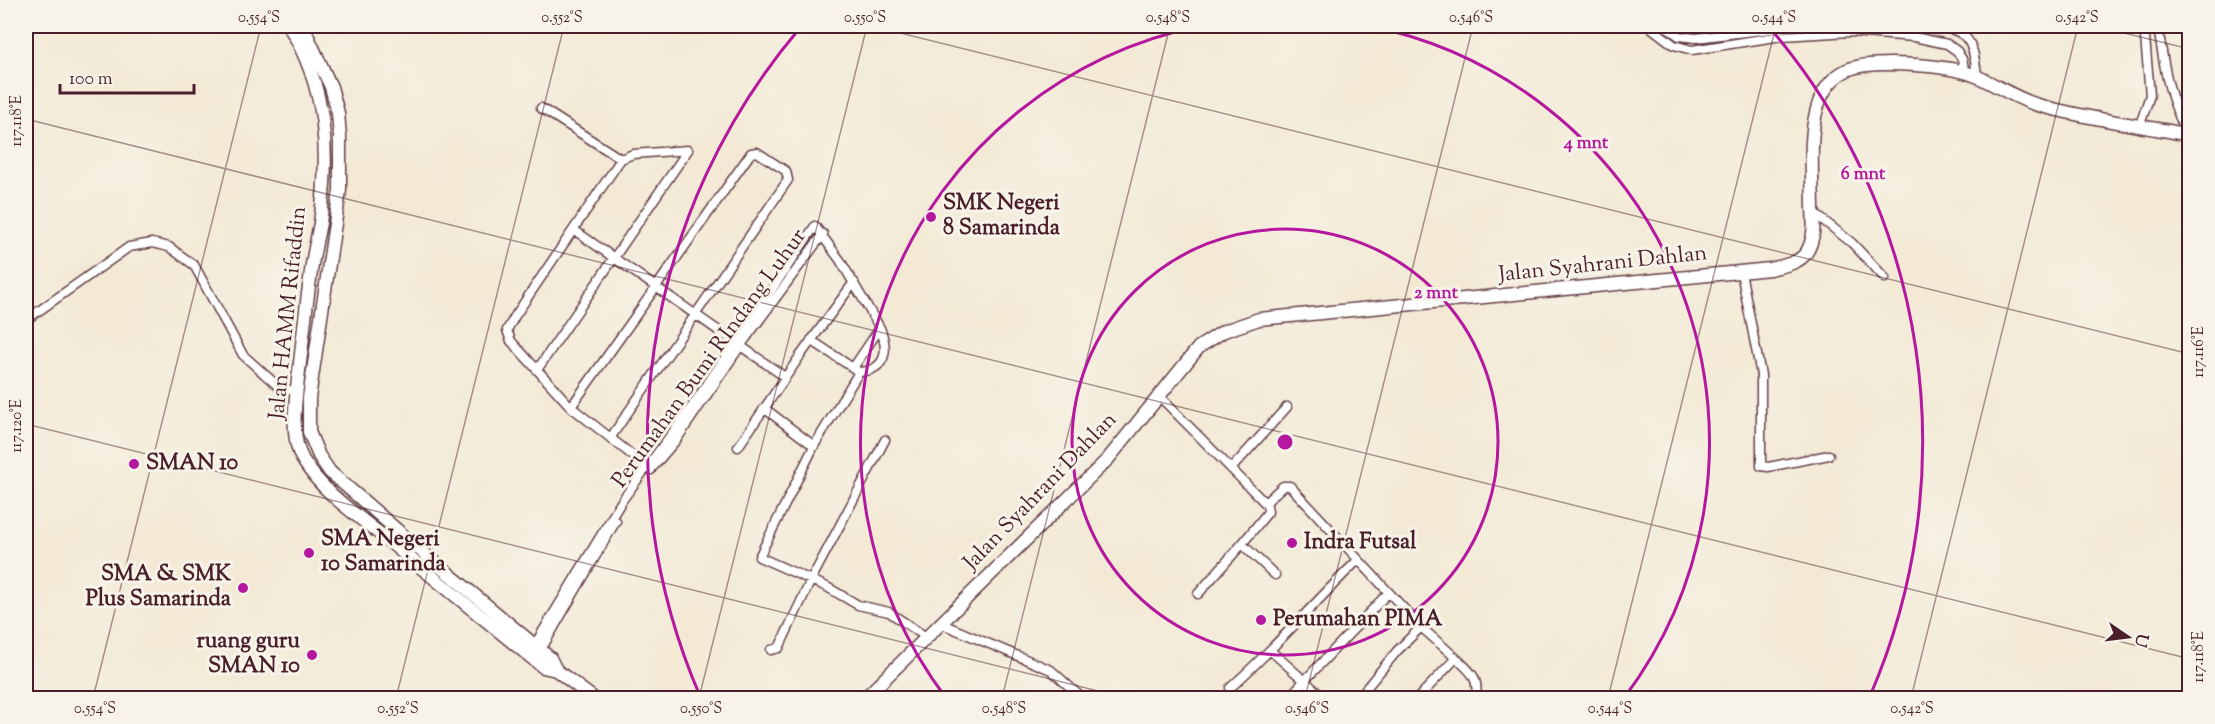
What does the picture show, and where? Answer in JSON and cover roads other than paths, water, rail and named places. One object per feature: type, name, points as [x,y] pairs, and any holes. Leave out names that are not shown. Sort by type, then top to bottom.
[{"type":"street","name":"Jalan HAMM Rifaddin","points":[[289,26],[303,49],[323,114],[326,158],[320,224],[311,270],[295,413],[298,448],[302,459],[316,479],[360,518],[535,653]]},
{"type":"street","name":"Jalan HAMM Rifaddin","points":[[303,26],[327,78],[338,113],[340,170],[335,226],[308,412],[309,432],[319,456],[330,472],[535,653],[543,667],[556,670],[593,699]]},
{"type":"street","points":[[1649,26],[1674,45],[1692,50],[1782,36],[1851,32],[1914,37],[1947,44],[1957,51],[1971,74]]},
{"type":"street","points":[[1665,26],[1679,36],[1696,38],[1794,26]]},
{"type":"street","points":[[1927,40],[1928,26],[1955,29],[1970,40],[1974,48],[1971,74]]},
{"type":"street","points":[[2140,125],[2148,104],[2150,86],[2144,26]]},
{"type":"street","points":[[2158,26],[2167,82],[2176,112],[2189,135]]},
{"type":"street","name":"Jalan Syahrani Dahlan","points":[[865,699],[923,635],[940,623],[1108,459],[1199,347],[1224,331],[1259,319],[1742,272],[1770,269],[1795,262],[1806,253],[1811,243],[1814,213],[1812,140],[1815,116],[1822,95],[1833,80],[1846,70],[1867,64],[1895,64],[1971,74],[2036,105],[2067,113],[2189,135]]},
{"type":"street","points":[[2150,86],[2167,82]]},
{"type":"street","points":[[541,108],[621,159]]},
{"type":"street","points":[[537,369],[688,150],[633,154],[621,159],[508,327],[511,341],[571,407],[648,468]]},
{"type":"street","points":[[571,407],[751,153],[757,152],[786,171],[788,180],[610,436]]},
{"type":"street","points":[[1814,213],[1852,243],[1886,278]]},
{"type":"street","points":[[320,224],[335,226]]},
{"type":"street","points":[[738,343],[815,226],[823,234]]},
{"type":"street","points":[[574,230],[785,377]]},
{"type":"street","name":"Perumahan Bumi RIndang Luhur","points":[[535,653],[623,500],[648,468],[677,439],[738,343],[823,234],[880,328]]},
{"type":"street","points":[[26,320],[129,247],[152,243],[169,246],[194,265],[243,355],[279,387],[297,392]]},
{"type":"street","points":[[1742,272],[1761,375],[1761,466],[1768,467],[1829,455]]},
{"type":"street","points":[[738,447],[811,340],[854,282]]},
{"type":"street","points":[[811,340],[856,370],[874,367],[884,358],[887,346],[880,328]]},
{"type":"street","points":[[880,328],[814,446],[759,556],[858,605],[889,612],[923,635]]},
{"type":"street","points":[[1158,395],[1269,508],[1242,544],[1198,594]]},
{"type":"street","points":[[1231,469],[1287,407]]},
{"type":"street","points":[[764,408],[814,446]]},
{"type":"street","points":[[771,650],[779,648],[811,580],[885,440]]},
{"type":"street","points":[[1265,503],[1283,486],[1290,486],[1420,627],[1456,658],[1477,681],[1476,699]]},
{"type":"street","points":[[1242,544],[1275,575]]},
{"type":"street","points":[[1230,688],[1271,651],[1357,561]]},
{"type":"street","points":[[1288,699],[1388,593]]},
{"type":"street","points":[[940,623],[1053,671],[1082,699]]},
{"type":"street","points":[[1358,699],[1420,627]]},
{"type":"street","points":[[1271,651],[1324,699]]},
{"type":"street","points":[[1418,699],[1456,658]]},
{"type":"place","name":"SMK Negeri 8 Samarinda","points":[[931,217]]},
{"type":"place","name":"SMAN 10","points":[[134,464]]},
{"type":"place","name":"Indra Futsal","points":[[1292,543]]},
{"type":"place","name":"SMA Negeri 10 Samarinda","points":[[309,553]]},
{"type":"place","name":"SMA & SMK Plus Samarinda","points":[[243,588]]},
{"type":"place","name":"Perumahan PIMA","points":[[1261,620]]},
{"type":"place","name":"ruang guru SMAN 10","points":[[312,655]]}]
